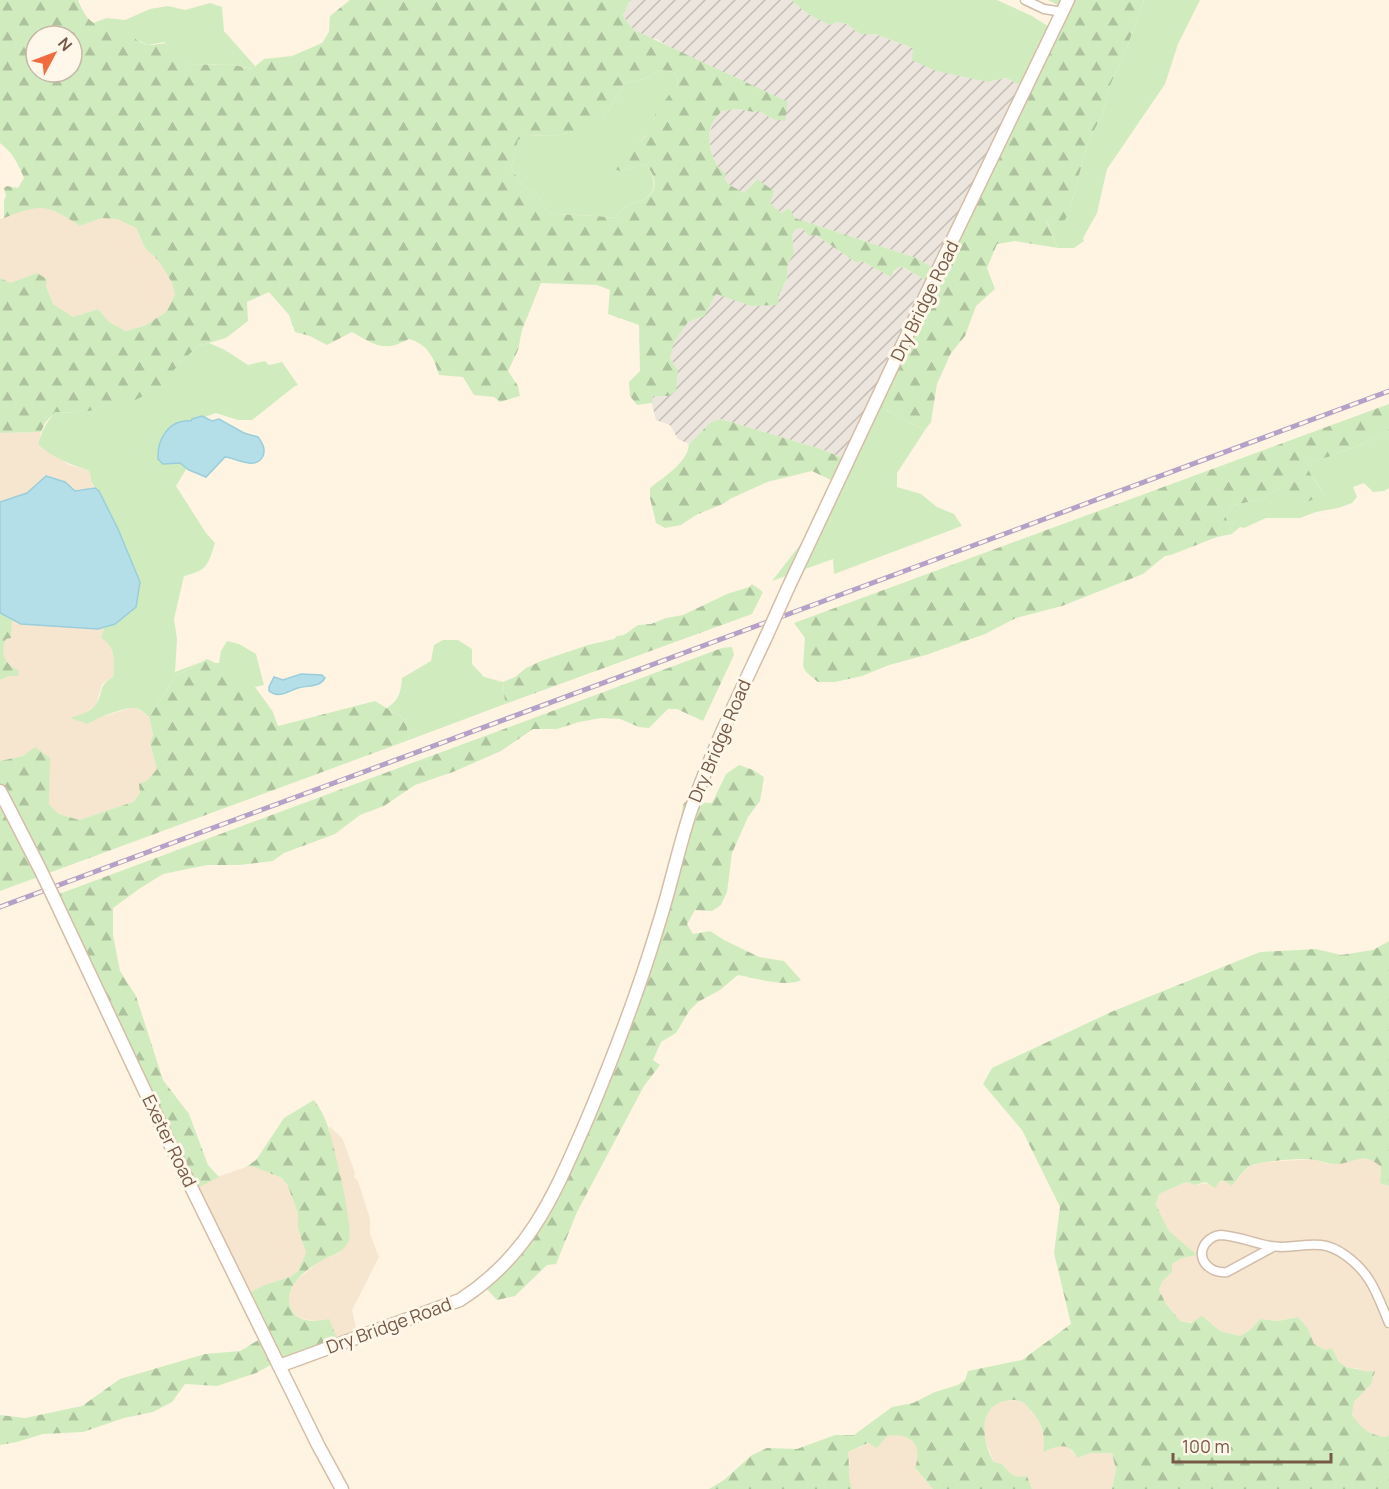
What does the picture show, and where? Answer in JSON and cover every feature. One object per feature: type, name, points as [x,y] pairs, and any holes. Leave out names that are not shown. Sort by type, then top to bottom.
[{"type":"street","points":[[1025,0],[1044,9],[1065,6]]},
{"type":"street","name":"Dry Bridge Road","points":[[279,1366],[460,1300],[483,1285],[503,1267],[524,1243],[543,1215],[563,1175],[610,1065],[658,926],[690,814],[704,774],[788,588],[1065,6]]},
{"type":"street","name":"Exeter Road","points":[[0,791],[53,896],[167,1138],[342,1489]]},
{"type":"street","points":[[1273,1247],[1221,1273],[1209,1269],[1202,1253],[1210,1238],[1221,1235],[1273,1247],[1308,1243],[1336,1249],[1365,1273],[1373,1284],[1389,1323]]},
{"type":"shaded area","points":[[630,0],[791,0],[808,14],[847,24],[860,34],[875,34],[913,48],[988,82],[1006,78],[1025,87],[935,269],[916,258],[795,218],[785,212],[781,213],[770,203],[756,179],[744,194],[728,184],[712,155],[709,137],[713,121],[722,111],[738,109],[759,111],[773,119],[779,119],[657,39],[649,38],[634,30],[623,16]]},
{"type":"shaded area","points":[[43,206],[80,226],[102,218],[117,219],[136,228],[145,248],[158,260],[171,281],[175,294],[166,312],[146,325],[126,331],[109,322],[98,309],[73,317],[52,304],[46,285],[11,283],[0,278],[0,219],[29,208]]},
{"type":"shaded area","points":[[803,228],[857,263],[862,261],[891,276],[900,266],[928,282],[845,459],[821,449],[721,419],[711,422],[689,444],[678,439],[670,425],[656,420],[651,400],[653,396],[668,396],[678,370],[670,358],[673,342],[688,322],[704,316],[716,293],[751,306],[778,304],[779,294],[787,279],[788,263],[794,253],[792,235],[796,229]]},
{"type":"shaded area","points":[[41,432],[38,444],[69,465],[88,470],[94,489],[79,489],[75,492],[65,482],[46,476],[27,493],[0,502],[0,433]]},
{"type":"shaded area","points":[[12,620],[104,628],[101,637],[111,648],[115,664],[113,677],[102,684],[96,705],[85,713],[71,718],[88,724],[96,719],[133,707],[149,717],[153,735],[150,743],[157,769],[133,802],[79,820],[59,814],[49,804],[23,756],[0,761],[0,680],[9,676],[19,676],[3,660],[0,652],[1,644],[11,638]]},
{"type":"shaded area","points":[[329,1126],[342,1138],[370,1219],[370,1234],[379,1257],[352,1310],[358,1335],[339,1343],[316,1321],[299,1318],[292,1311],[288,1300],[292,1284],[320,1261],[339,1253]]},
{"type":"shaded area","points":[[1358,1158],[1373,1159],[1381,1167],[1380,1183],[1389,1186],[1389,1435],[1385,1437],[1376,1436],[1361,1428],[1352,1415],[1354,1402],[1371,1384],[1367,1372],[1348,1368],[1339,1362],[1332,1348],[1325,1350],[1314,1344],[1308,1330],[1298,1317],[1278,1321],[1260,1319],[1250,1330],[1240,1336],[1219,1331],[1214,1325],[1180,1321],[1166,1304],[1159,1290],[1162,1282],[1172,1272],[1172,1264],[1181,1258],[1196,1255],[1169,1231],[1156,1205],[1159,1194],[1186,1182],[1195,1185],[1234,1182],[1250,1166],[1265,1162],[1314,1159],[1327,1164],[1338,1164]]},
{"type":"shaded area","points":[[252,1165],[282,1178],[288,1186],[298,1214],[298,1229],[306,1253],[298,1271],[290,1277],[264,1285],[245,1295],[194,1190],[220,1176]]},
{"type":"shaded area","points":[[1017,1400],[1026,1404],[1038,1417],[1045,1442],[1068,1446],[1077,1458],[1091,1453],[1112,1453],[1116,1470],[1112,1489],[1032,1489],[1027,1476],[1016,1478],[1002,1464],[994,1462],[983,1435],[987,1412],[998,1402]]},
{"type":"shaded area","points":[[899,1434],[906,1436],[916,1445],[919,1455],[915,1469],[933,1489],[852,1489],[847,1477],[850,1463],[848,1452],[887,1436]]},
{"type":"green space","points":[[0,0],[78,0],[92,22],[129,35],[147,45],[173,44],[184,61],[193,65],[229,64],[252,69],[264,59],[292,56],[322,43],[329,32],[330,16],[350,0],[630,0],[623,16],[634,30],[788,102],[785,121],[773,119],[759,111],[738,109],[722,111],[715,119],[710,135],[711,150],[717,164],[726,174],[724,177],[728,184],[744,193],[757,179],[774,191],[770,203],[781,213],[789,208],[795,218],[916,258],[935,269],[1063,8],[1048,0],[1144,0],[1108,90],[1103,113],[1088,142],[1069,212],[1065,220],[1058,222],[1046,220],[1058,248],[1015,241],[997,244],[987,268],[995,289],[976,306],[965,336],[951,353],[937,384],[931,422],[925,430],[875,404],[928,282],[901,266],[894,271],[891,277],[862,261],[857,263],[816,235],[809,236],[802,228],[796,229],[792,235],[794,253],[788,263],[787,279],[779,294],[778,305],[751,306],[716,294],[704,316],[688,322],[674,342],[670,358],[678,370],[676,391],[668,396],[653,396],[652,403],[637,405],[630,396],[629,382],[640,371],[639,325],[608,314],[610,290],[597,285],[541,283],[522,330],[518,350],[508,371],[518,386],[520,396],[500,402],[494,397],[474,395],[463,377],[439,375],[429,352],[415,341],[409,339],[392,346],[380,346],[352,332],[327,345],[310,336],[295,332],[289,315],[269,292],[247,302],[248,321],[226,338],[198,346],[160,387],[130,403],[78,413],[55,412],[45,423],[41,432],[0,433],[0,278],[11,283],[37,273],[47,279],[46,286],[53,304],[73,317],[98,309],[109,322],[126,331],[146,325],[166,312],[175,294],[171,281],[158,260],[145,248],[136,228],[117,219],[102,218],[80,226],[59,213],[44,208],[27,210],[4,218],[6,196],[4,188],[7,186],[18,188],[24,178],[8,150],[0,143]],"holes":[[[661,70],[673,72],[678,80],[677,85],[655,113],[652,129],[642,139],[616,156],[608,168],[621,171],[645,164],[654,178],[654,188],[643,200],[627,206],[615,218],[554,214],[547,211],[539,196],[523,186],[511,168],[518,140],[527,135],[555,136],[573,132],[584,136],[604,117],[625,83],[645,79]]]},
{"type":"green space","points":[[791,0],[997,0],[1032,16],[1054,30],[1025,87],[1006,78],[988,82],[936,71],[912,60],[913,48],[875,34],[860,34],[847,24],[837,22],[830,25],[808,14]]},
{"type":"green space","points":[[1144,0],[1200,0],[1178,44],[1165,84],[1107,169],[1097,213],[1083,238],[1084,241],[1074,248],[1058,248],[1046,219],[1058,222],[1069,212],[1088,142],[1103,113],[1108,90]]},
{"type":"green space","points":[[210,3],[222,7],[224,31],[255,66],[253,69],[229,64],[193,65],[184,61],[164,42],[148,45],[93,23],[107,18],[125,20],[150,9],[168,6],[185,10]]},
{"type":"green space","points":[[661,70],[673,72],[678,80],[677,85],[651,132],[635,144],[621,171],[645,164],[654,183],[648,196],[627,206],[615,218],[554,214],[547,211],[539,196],[523,186],[511,168],[518,139],[527,135],[555,136],[573,132],[580,133],[604,117],[625,83],[645,79]]},
{"type":"green space","points":[[209,343],[248,365],[265,361],[269,365],[282,362],[298,385],[252,420],[238,420],[216,413],[191,422],[164,464],[180,462],[187,468],[176,486],[215,543],[206,566],[184,576],[174,619],[177,639],[175,672],[201,662],[176,676],[149,717],[141,710],[134,708],[115,712],[88,724],[70,718],[94,707],[103,687],[113,677],[114,660],[111,650],[106,641],[101,638],[104,628],[115,624],[95,488],[91,475],[88,470],[61,460],[44,449],[38,444],[41,435],[55,412],[78,413],[179,364],[198,346]]},
{"type":"green space","points":[[875,404],[925,430],[897,473],[897,487],[921,494],[937,507],[954,514],[962,526],[834,574],[833,559],[772,581],[817,523]]},
{"type":"green space","points":[[1389,404],[1389,431],[1358,446],[1306,462],[1324,495],[1302,504],[1282,486],[1262,499],[1234,505],[1225,516],[1232,534],[1217,537],[1165,556],[1143,574],[1062,606],[1016,618],[985,634],[926,655],[889,665],[862,676],[835,682],[818,682],[806,672],[803,666],[805,638],[794,623]]},
{"type":"green space","points":[[721,419],[821,449],[845,459],[837,483],[812,471],[767,482],[696,515],[681,525],[665,528],[656,523],[650,488],[680,463],[688,451],[689,444],[711,422]]},
{"type":"green space","points":[[1389,431],[1389,488],[1373,492],[1364,483],[1353,487],[1357,497],[1352,503],[1300,518],[1266,518],[1244,528],[1240,527],[1233,533],[1225,516],[1234,505],[1262,499],[1282,486],[1324,495],[1305,462],[1328,457],[1358,446]]},
{"type":"green space","points":[[752,584],[763,592],[752,614],[505,704],[503,682],[515,677],[526,668],[588,645],[614,639],[638,625],[651,624],[683,615]]},
{"type":"green space","points":[[0,613],[12,620],[11,638],[6,639],[3,653],[6,661],[18,670],[19,676],[9,676],[0,680]]},
{"type":"green space","points":[[443,640],[458,640],[472,649],[472,664],[484,677],[503,682],[505,704],[409,740],[406,720],[387,708],[399,695],[402,678],[431,661],[434,645]]},
{"type":"green space","points":[[227,641],[239,644],[256,654],[264,685],[255,687],[271,709],[214,663],[219,663],[221,651]]},
{"type":"green space","points":[[732,647],[734,655],[703,721],[677,709],[668,709],[649,728],[639,727],[620,719],[601,718],[557,729],[533,729],[501,751],[453,772],[415,785],[384,806],[360,815],[335,834],[284,853],[273,861],[240,865],[207,865],[163,874],[113,908],[113,935],[120,971],[136,996],[163,1080],[189,1114],[208,1165],[219,1177],[194,1190],[48,898],[722,648]]},
{"type":"green space","points":[[207,659],[232,671],[272,710],[278,726],[375,701],[406,720],[409,740],[0,891],[0,761],[23,756],[35,747],[50,758],[49,804],[59,814],[79,820],[133,802],[140,793],[139,784],[148,780],[157,769],[150,743],[153,735],[149,717],[176,676]]},
{"type":"green space","points":[[739,765],[764,777],[760,801],[748,817],[732,853],[727,892],[721,905],[712,911],[695,910],[687,924],[693,934],[710,931],[759,957],[784,961],[801,980],[779,983],[738,975],[720,990],[698,1002],[689,1011],[676,1033],[661,1042],[653,1060],[660,1065],[644,1086],[577,1212],[556,1264],[547,1265],[515,1296],[497,1300],[483,1285],[544,1214],[612,1061],[677,843],[683,805],[685,802],[712,803],[726,774]]},
{"type":"green space","points":[[1389,941],[1389,1186],[1380,1183],[1381,1167],[1368,1159],[1363,1158],[1340,1164],[1310,1159],[1282,1160],[1250,1166],[1232,1186],[1225,1181],[1220,1181],[1215,1188],[1206,1182],[1195,1185],[1186,1182],[1159,1194],[1156,1205],[1169,1231],[1197,1255],[1182,1258],[1172,1264],[1172,1272],[1162,1282],[1159,1290],[1166,1304],[1180,1321],[1191,1323],[1202,1316],[1220,1331],[1240,1336],[1250,1330],[1260,1319],[1278,1321],[1298,1317],[1308,1329],[1314,1344],[1325,1350],[1332,1348],[1339,1362],[1348,1368],[1375,1371],[1371,1384],[1354,1402],[1352,1415],[1370,1433],[1385,1437],[1389,1435],[1389,1489],[1112,1489],[1116,1470],[1112,1453],[1091,1453],[1077,1458],[1070,1449],[1063,1446],[1043,1452],[1044,1436],[1039,1421],[1025,1404],[1015,1400],[997,1404],[990,1410],[986,1417],[985,1436],[994,1462],[1002,1464],[1013,1475],[1027,1476],[1032,1489],[933,1489],[915,1468],[917,1453],[913,1442],[909,1438],[895,1435],[887,1436],[877,1448],[868,1443],[848,1452],[852,1489],[709,1489],[724,1480],[752,1455],[767,1448],[797,1449],[835,1435],[854,1435],[892,1407],[913,1403],[935,1392],[958,1385],[965,1380],[968,1371],[1022,1360],[1071,1324],[1054,1253],[1060,1207],[1022,1130],[983,1084],[992,1068],[1111,1012],[1260,952],[1316,949],[1341,955],[1373,950]]},
{"type":"green space","points":[[314,1100],[326,1121],[334,1147],[349,1219],[349,1240],[341,1251],[303,1274],[293,1286],[289,1299],[292,1310],[300,1318],[312,1321],[329,1319],[339,1343],[273,1364],[256,1373],[217,1386],[185,1384],[172,1402],[153,1412],[124,1418],[83,1432],[43,1434],[0,1445],[0,1415],[25,1418],[82,1406],[120,1379],[205,1354],[240,1351],[260,1339],[245,1295],[264,1285],[290,1277],[298,1271],[306,1253],[298,1229],[298,1214],[288,1186],[282,1178],[252,1166],[246,1167],[256,1160],[284,1118]]},
{"type":"water","points":[[202,416],[212,421],[219,419],[244,433],[258,437],[264,448],[263,456],[256,463],[225,457],[206,477],[189,470],[180,463],[163,464],[158,459],[158,452],[166,432],[176,423],[191,421]]},
{"type":"water","points":[[46,476],[65,482],[75,491],[95,488],[99,491],[118,529],[140,582],[136,607],[115,624],[98,629],[21,624],[0,613],[0,502],[27,493]]},
{"type":"water","points":[[301,674],[322,675],[325,678],[316,685],[298,688],[283,694],[269,691],[274,677],[283,680]]},
{"type":"railway","points":[[0,907],[1389,391]]}]
